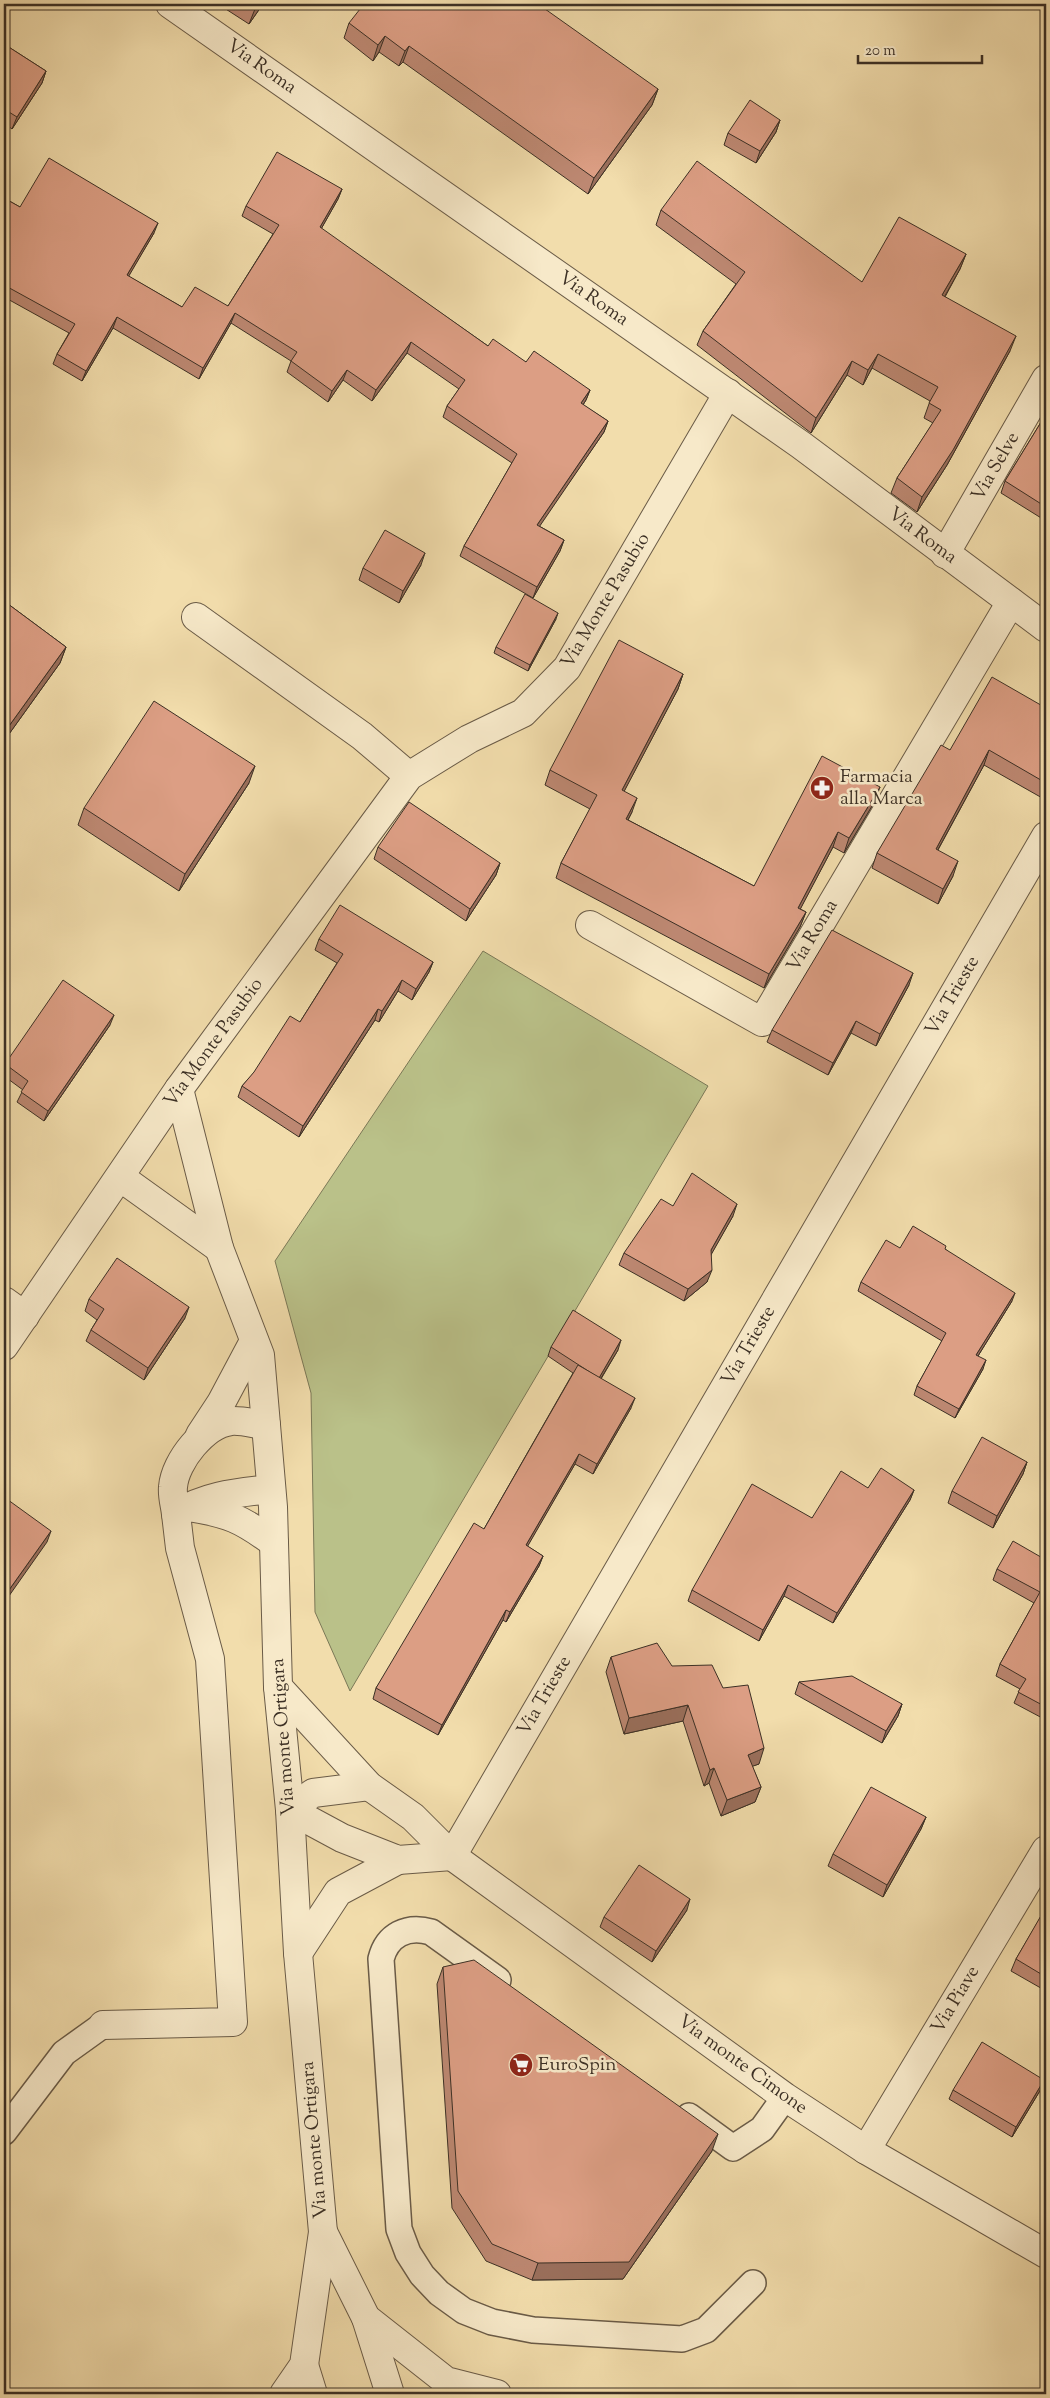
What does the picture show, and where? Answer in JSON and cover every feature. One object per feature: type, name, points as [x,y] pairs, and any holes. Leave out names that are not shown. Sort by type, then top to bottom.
[{"type":"street","name":"Via Roma","points":[[170,4],[728,393],[801,445],[1046,628]]},
{"type":"street","name":"Via Selve","points":[[945,554],[1046,379]]},
{"type":"street","name":"Via Monte Pasubio","points":[[4,1346],[14,1308],[120,1176],[179,1090],[409,776],[469,738],[523,713],[567,668],[728,393]]},
{"type":"street","name":"Via Roma","points":[[590,926],[762,1022],[1011,602]]},
{"type":"street","points":[[196,616],[362,736],[409,776]]},
{"type":"street","name":"Via Trieste","points":[[452,1856],[1046,836]]},
{"type":"street","name":"Via monte Ortigara","points":[[179,1090],[219,1248],[260,1354],[274,1543],[278,1686],[290,1810],[298,1953],[323,2232],[304,2365],[313,2394]]},
{"type":"street","points":[[120,1176],[219,1248]]},
{"type":"street","points":[[103,2026],[233,2022],[210,1659],[180,1548],[181,1510],[173,1486],[180,1466],[221,1403],[254,1341]]},
{"type":"street","points":[[199,1437],[214,1427],[231,1421],[266,1425]]},
{"type":"street","points":[[181,1510],[197,1502],[221,1495],[271,1489]]},
{"type":"street","points":[[181,1510],[222,1512],[251,1526],[274,1543]]},
{"type":"street","name":"Via monte Cimone","points":[[278,1686],[369,1786],[414,1817],[452,1856],[785,2097],[866,2150],[1046,2254]]},
{"type":"street","points":[[369,1786],[313,1793],[290,1810],[342,1838],[398,1860]]},
{"type":"street","name":"Via Piave","points":[[866,2150],[1046,1850]]},
{"type":"street","points":[[298,1953],[338,1892],[398,1860],[452,1856]]},
{"type":"street","name":"Via monte Ortigara","points":[[323,2232],[366,2318],[390,2394]]},
{"type":"street","name":"Via monte Ortigara","points":[[366,2318],[446,2381],[498,2394]]},
{"type":"street","name":"Via monte Ortigara","points":[[284,2394],[304,2365]]},
{"type":"lane","points":[[518,1994],[431,1932],[420,1929],[409,1930],[390,1940],[384,1948],[381,1959],[399,2229],[408,2253],[422,2275],[440,2293],[464,2311],[492,2322],[533,2330],[682,2339],[706,2330],[753,2283]]},
{"type":"lane","points":[[4,2132],[64,2053],[103,2026]]},
{"type":"lane","points":[[669,2102],[733,2148],[762,2129],[785,2097]]},
{"type":"green space","points":[[483,951],[708,1086],[350,1691],[315,1612],[311,1393],[275,1261]]},
{"type":"building","points":[[248,4],[258,4],[255,9]]},
{"type":"building","points":[[364,4],[538,4],[658,89],[594,178],[409,46],[405,51],[385,36],[378,45],[349,23]]},
{"type":"building","points":[[4,44],[46,71],[17,117],[4,109]]},
{"type":"building","points":[[750,100],[780,120],[760,151],[728,133]]},
{"type":"building","points":[[277,152],[342,189],[320,227],[488,346],[493,339],[526,362],[534,351],[590,390],[581,403],[608,421],[537,525],[564,540],[537,587],[464,546],[517,454],[447,406],[465,380],[411,342],[376,390],[347,370],[332,391],[291,361],[297,352],[235,313],[203,368],[117,317],[86,371],[57,354],[75,324],[4,285],[4,198],[20,207],[49,158],[158,223],[127,275],[182,307],[195,287],[228,306],[279,225],[246,206]]},
{"type":"building","points":[[697,161],[862,282],[899,217],[966,254],[942,295],[1016,336],[953,450],[922,497],[897,478],[941,410],[929,403],[938,387],[878,354],[868,370],[852,361],[816,418],[703,331],[745,272],[661,210]]},
{"type":"building","points":[[1046,414],[1046,507],[1005,481]]},
{"type":"building","points":[[385,530],[425,553],[403,591],[363,568]]},
{"type":"building","points":[[525,594],[558,613],[530,665],[496,647]]},
{"type":"building","points":[[4,601],[66,647],[9,726],[4,722]]},
{"type":"building","points":[[619,640],[683,674],[622,790],[637,798],[626,819],[754,886],[822,756],[880,787],[849,838],[838,832],[798,908],[806,912],[769,974],[561,863],[597,795],[550,770]]},
{"type":"building","points":[[992,677],[1046,708],[1046,783],[989,750],[936,849],[958,861],[943,889],[877,853],[941,745],[950,750]]},
{"type":"building","points":[[154,701],[255,766],[185,874],[84,808]]},
{"type":"building","points":[[409,802],[500,863],[470,909],[378,847]]},
{"type":"building","points":[[340,905],[433,962],[416,989],[402,980],[382,1011],[378,1009],[303,1126],[242,1086],[254,1072],[290,1016],[300,1022],[343,954],[319,939]]},
{"type":"building","points":[[832,930],[913,973],[880,1034],[856,1021],[833,1063],[772,1030]]},
{"type":"building","points":[[63,980],[114,1015],[48,1111],[21,1092],[28,1081],[5,1064]]},
{"type":"building","points":[[692,1173],[737,1204],[711,1250],[712,1270],[688,1289],[624,1253],[661,1199],[673,1206]]},
{"type":"building","points":[[913,1226],[946,1246],[945,1249],[1015,1293],[976,1355],[986,1360],[959,1409],[917,1386],[946,1333],[861,1282],[886,1240],[900,1248]]},
{"type":"building","points":[[117,1258],[189,1307],[148,1368],[91,1330],[104,1309],[89,1299]]},
{"type":"building","points":[[573,1310],[621,1340],[599,1378],[551,1347]]},
{"type":"building","points":[[578,1365],[635,1398],[597,1464],[579,1454],[526,1545],[543,1556],[510,1612],[506,1610],[442,1725],[376,1688],[474,1523],[484,1529]]},
{"type":"building","points":[[982,1437],[1027,1462],[997,1516],[952,1491]]},
{"type":"building","points":[[881,1468],[914,1490],[837,1613],[788,1585],[763,1630],[692,1590],[752,1484],[812,1518],[841,1471],[868,1488]]},
{"type":"building","points":[[4,1497],[51,1531],[4,1597]]},
{"type":"building","points":[[1013,1541],[1046,1560],[1046,1707],[1018,1692],[1026,1679],[1000,1664],[1040,1592],[997,1569]]},
{"type":"building","points":[[657,1643],[672,1666],[712,1665],[723,1688],[748,1685],[764,1748],[748,1755],[761,1787],[727,1800],[714,1768],[710,1770],[688,1705],[629,1718],[611,1657]]},
{"type":"building","points":[[852,1676],[902,1704],[886,1731],[799,1682]]},
{"type":"building","points":[[871,1787],[926,1817],[887,1885],[833,1854]]},
{"type":"building","points":[[639,1865],[690,1899],[656,1951],[604,1917]]},
{"type":"building","points":[[1046,1907],[1046,1977],[1016,1959]]},
{"type":"building","name":"EuroSpin","points":[[474,1960],[718,2134],[629,2262],[538,2263],[492,2244],[458,2191],[443,1967]]},
{"type":"building","points":[[982,2042],[1044,2080],[1016,2127],[953,2090]]},
{"type":"place","name":"Farmacia alla Marca","points":[[822,788]]},
{"type":"place","name":"EuroSpin","points":[[521,2065]]}]
